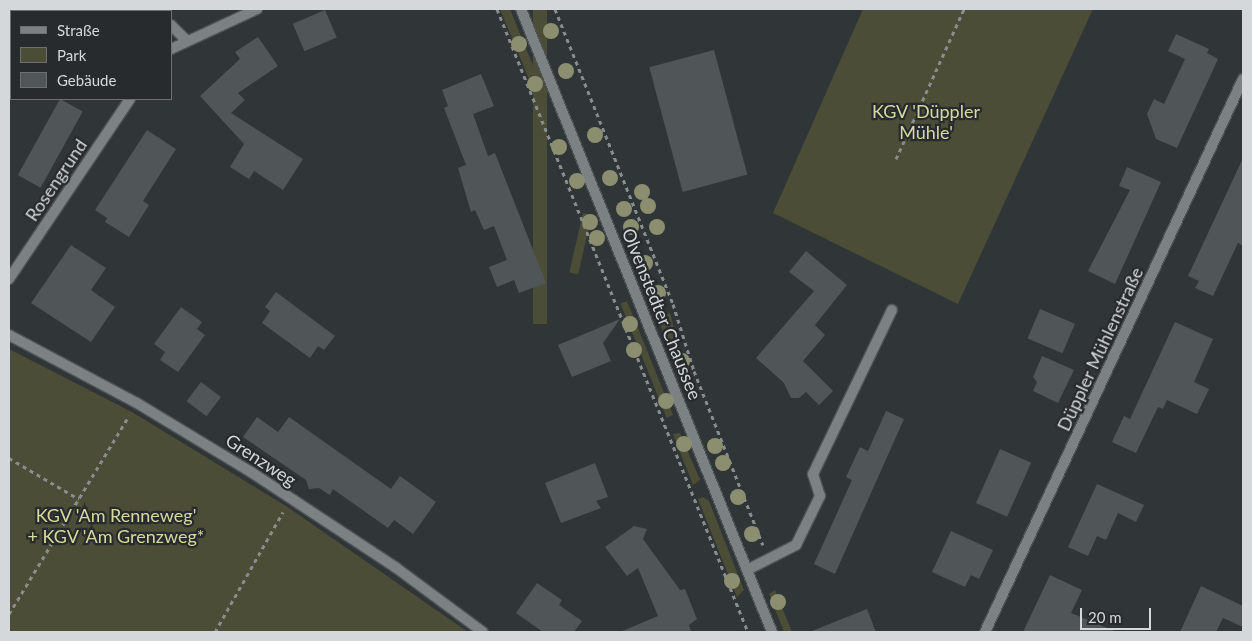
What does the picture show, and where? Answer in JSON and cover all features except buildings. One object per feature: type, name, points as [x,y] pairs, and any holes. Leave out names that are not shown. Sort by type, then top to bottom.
[{"type":"street","points":[[172,48],[185,40],[257,9]]},
{"type":"street","name":"Olvenstedter Chaussee","points":[[521,9],[772,632]]},
{"type":"street","points":[[172,25],[185,40]]},
{"type":"street","name":"Düppler Mühlenstraße","points":[[985,632],[1243,79]]},
{"type":"street","name":"Rosengrund","points":[[9,279],[129,100]]},
{"type":"street","points":[[747,570],[796,545],[820,496],[813,474],[892,310]]},
{"type":"street","name":"Grenzweg","points":[[9,335],[137,403],[300,504],[483,632]]},
{"type":"path","points":[[497,9],[748,632]]},
{"type":"path","name":"Olvenstedter Chaussee","points":[[555,9],[673,304],[694,371],[769,559]]},
{"type":"path","points":[[896,159],[964,9]]},
{"type":"path","points":[[9,614],[137,403]]},
{"type":"path","points":[[9,458],[79,499]]},
{"type":"path","points":[[215,632],[286,506]]},
{"type":"green space","points":[[500,9],[510,9],[542,88],[538,101]]},
{"type":"green space","points":[[533,9],[547,9],[547,324],[533,324]]},
{"type":"green space","name":"KGV 'Düppler Mühle'","points":[[863,9],[1093,9],[958,304],[773,213]]},
{"type":"green space","points":[[583,213],[592,215],[578,274],[569,272]]},
{"type":"green space","points":[[627,301],[673,415],[667,418],[621,304]]},
{"type":"green space","points":[[670,313],[684,365],[678,368],[657,317]]},
{"type":"green space","name":"KGV 'Am Renneweg' + KGV 'Am Grenzweg*","points":[[9,349],[132,412],[286,506],[468,632],[9,632]]},
{"type":"green space","points":[[680,433],[700,480],[693,485],[673,434]]},
{"type":"green space","points":[[703,497],[709,501],[744,590],[737,597],[698,499]]},
{"type":"green space","points":[[775,590],[792,632],[784,632],[769,594]]}]
